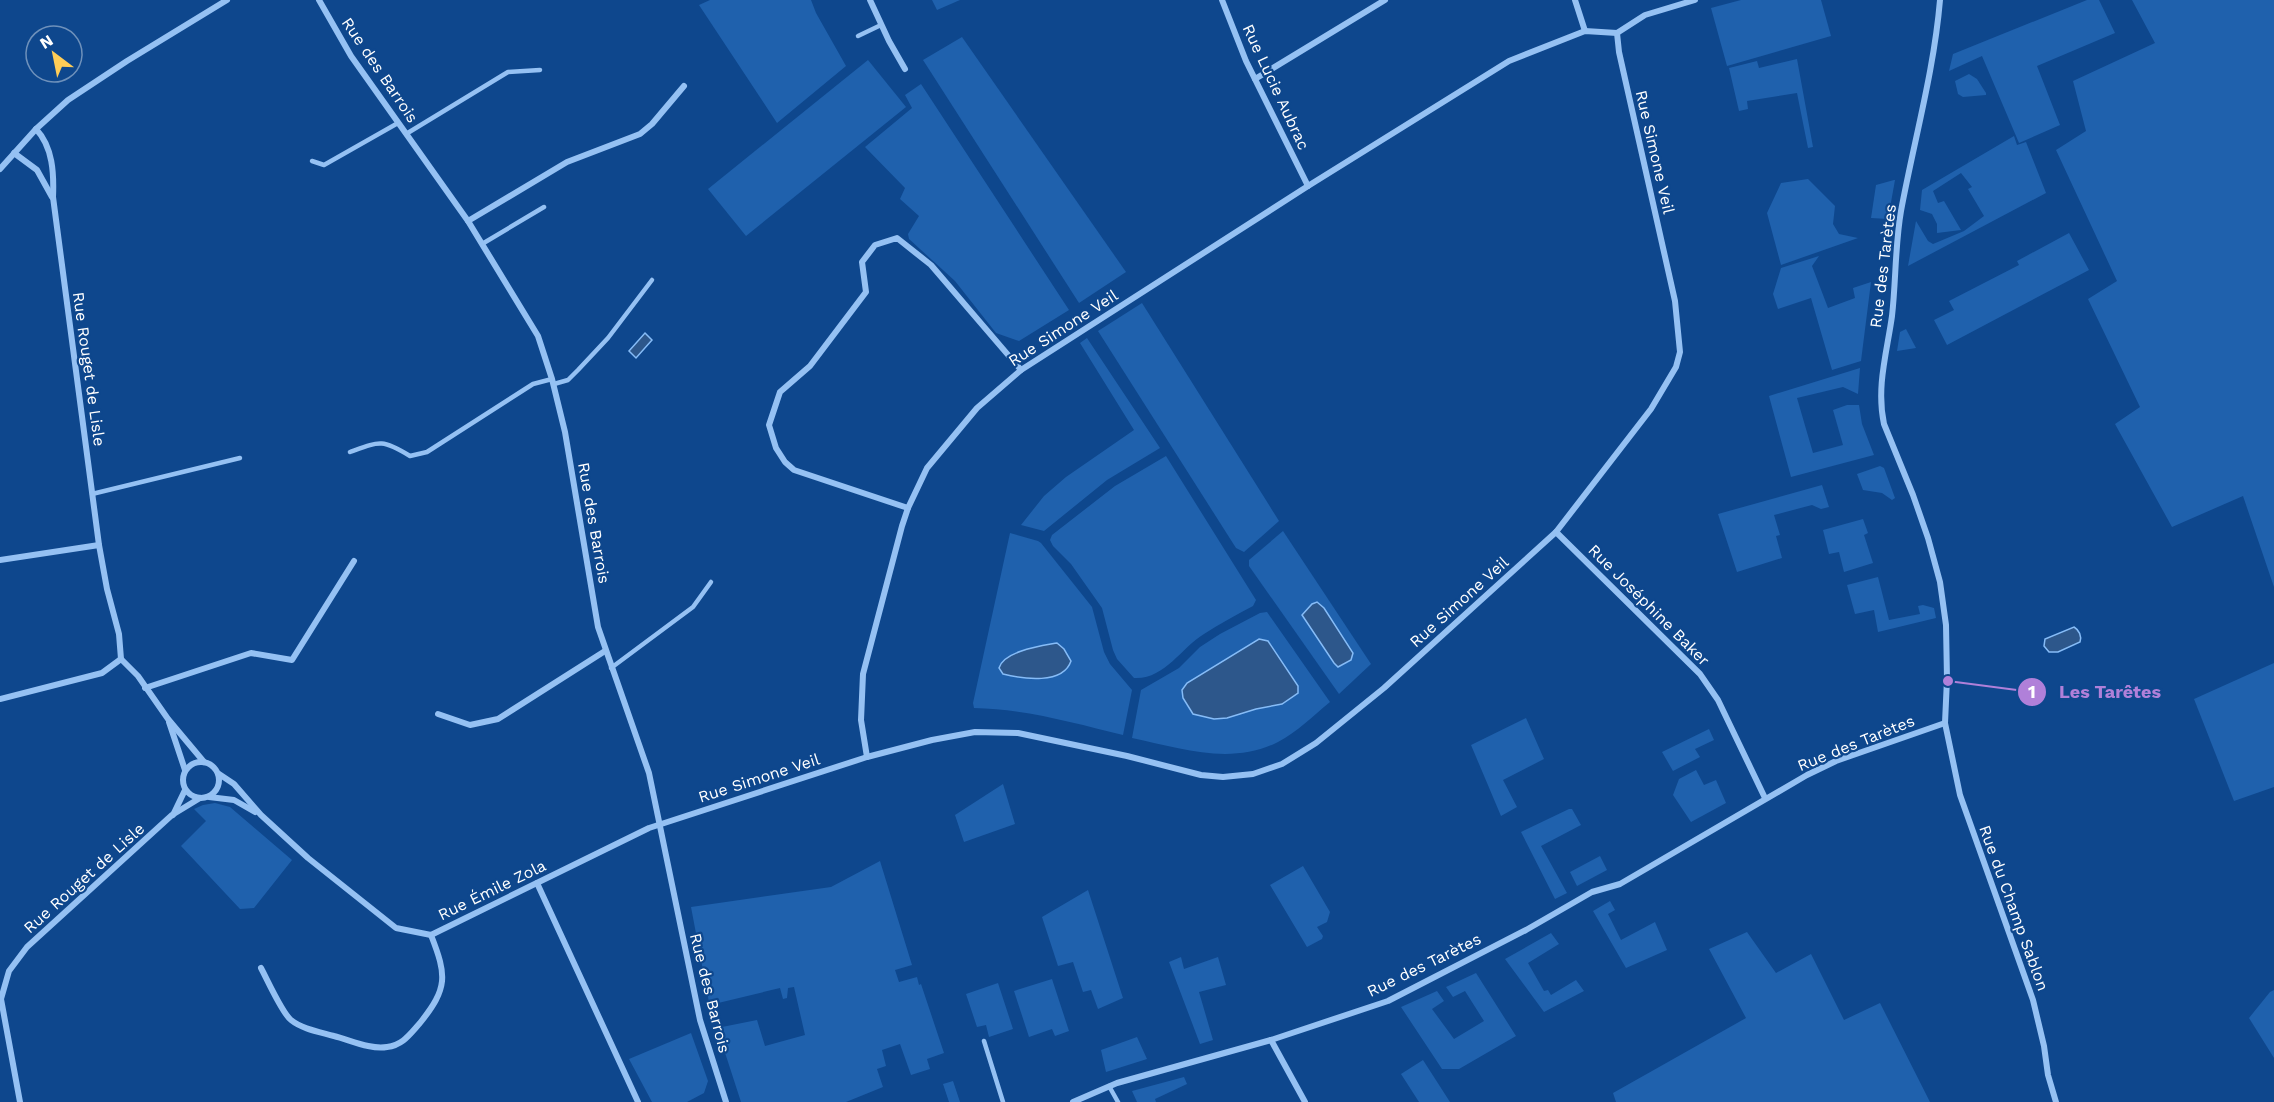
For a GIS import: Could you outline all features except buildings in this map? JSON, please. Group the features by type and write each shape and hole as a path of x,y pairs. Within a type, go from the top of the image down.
{"street":[{"path":"0,169 56,110 86,88 227,0"},
{"name":"Rue des Barrois","path":"319,0 351,56 468,221 538,336 553,382 565,432 598,627 649,773 697,1010 726,1100"},
{"path":"870,0 905,69"},
{"name":"Rue Lucie Aubrac","path":"1222,0 1255,79 1308,186"},
{"path":"1255,79 1385,0"},
{"path":"1575,0 1585,32 1617,33 1645,15 1695,0"},
{"name":"Rue des Tarètes","path":"1073,1102 1109,1086 1271,1040 1388,1001 1526,930 1592,892 1620,884 1765,798 1836,761 1945,723 1946,625 1940,582 1928,538 1884,424 1880,407 1883,362 1892,316 1901,214 1937,40 1940,0"},
{"name":"Rue Simone Veil","path":"867,757 861,720 863,674 908,508 927,468 977,408 1021,370 1308,186 1509,61 1585,32"},
{"name":"Rue Simone Veil","path":"659,824 867,757 932,740 975,732 1018,733 1127,756 1201,775 1222,777 1254,774 1282,764 1316,743 1384,688 1557,532 1651,409 1676,368 1680,352 1675,301 1618,52 1617,33"},
{"path":"468,221 567,162 640,134 652,124 684,86"},
{"name":"Rue Rouget de Lisle","path":"36,129 48,146 54,179 52,197 92,495 107,589 119,634 121,659"},
{"name":"Rue Rouget de Lisle","path":"14,153 37,171 52,197"},
{"path":"908,508 794,470 785,462 776,448 770,425 780,392 810,366 866,292 862,262 875,245 897,238 931,265 1021,370"},
{"name":"Rue Joséphine Baker","path":"1557,532 1700,674 1718,700 1765,798"},
{"path":"0,560 99,545"},
{"path":"145,688 251,653 292,660 354,561"},
{"path":"438,714 470,725 498,718 605,651"},
{"path":"0,699 102,673 121,659 138,676 168,719 204,762 213,766 219,774 217,790 209,797 194,797 185,790 183,780 185,770 168,719"},
{"name":"Rue du Champ Sablon","path":"1945,723 1960,795 2033,1000 2048,1075 2056,1102"},
{"path":"185,770 193,763 204,762"},
{"name":"Rue Émile Zola","path":"219,774 234,784 261,815 308,858 396,928 431,935 659,824"},
{"name":"Rue Rouget de Lisle","path":"172,815 185,790"},
{"name":"Rue Émile Zola","path":"209,797 234,800 261,815"},
{"name":"Rue Rouget de Lisle","path":"20,1102 1,999 9,971 27,947 172,815 200,798"},
{"path":"537,883 638,1102"},
{"path":"261,968 289,1019 322,1032 386,1048 408,1038 436,1002 441,991 442,970 431,935"},
{"path":"1271,1040 1305,1102"},
{"path":"716,1102 726,1100"}],"lane":[{"path":"858,36 881,25"},
{"path":"406,134 508,72 540,70"},
{"path":"312,161 324,165 398,123"},
{"path":"482,244 544,207"},
{"path":"350,452 377,442 392,445 410,456 427,452 533,384 568,380 608,338 652,280"},
{"path":"92,495 240,458"},
{"path":"611,668 693,607 711,582"},
{"path":"984,1041 1003,1102"},
{"path":"1109,1086 1118,1102"}],"shaded area":[{"path":"710,0 811,0 846,66 777,123 699,5"},
{"path":"932,0 960,0 937,10"},
{"path":"1741,0 1821,0 1831,36 1727,66 1711,8"},
{"path":"2087,0 2099,0 2115,33 2037,66 2060,125 2019,143 1982,56 1949,71 1953,54"},
{"path":"2132,0 2274,0 2274,587 2243,496 2172,527 2115,424 2140,407 2088,299 2117,281 2056,150 2086,131 2073,81 2155,43"},
{"path":"962,37 1126,272 1079,303 923,60"},
{"path":"1797,59 1813,147 1808,148 1797,93 1747,101 1748,109 1739,111 1729,68 1757,61 1759,68"},
{"path":"868,60 906,107 746,236 708,189"},
{"path":"1969,74 1977,79 1986,95 1963,97 1958,94 1955,81"},
{"path":"921,84 1069,310 1019,341 996,333 955,281 909,239 908,234 919,216 900,199 905,188 865,147 912,108 905,95"},
{"path":"2014,136 2017,145 2026,142 2046,193 1908,266 1916,221 1928,241 1933,244 1964,231 1984,216 1968,189 1972,187 1961,173 1933,191 1938,203 1944,201 1961,230 1937,233 1937,224 1932,214 1920,210 1922,190"},
{"path":"1808,179 1835,206 1833,224 1839,234 1858,238 1781,265 1767,213 1781,183"},
{"path":"1895,180 1888,219 1871,218 1876,185"},
{"path":"2069,233 2089,270 1947,345 1934,320 1954,310 1949,301 2019,265 2017,261"},
{"path":"1819,256 1812,266 1828,308 1855,298 1853,288 1871,282 1861,361 1832,370 1811,298 1778,309 1773,294 1781,268"},
{"path":"1142,303 1279,521 1244,552 1236,548 1098,331"},
{"path":"1906,329 1916,348 1897,351 1900,332"},
{"path":"645,333 652,340 636,358 629,351"},
{"path":"1087,338 1160,448 1107,480 1044,531 1021,525 1044,496 1066,477 1134,430 1080,343"},
{"path":"1860,368 1858,394 1843,387 1797,398 1813,453 1843,445 1833,410 1847,405 1859,405 1862,424 1874,455 1791,477 1769,396"},
{"path":"1166,456 1256,600 1253,606 1196,640 1163,669 1145,677 1134,678 1117,659 1102,608 1071,564 1050,540 1052,535 1115,486"},
{"path":"1880,466 1884,468 1895,498 1892,500 1882,493 1863,490 1857,474"},
{"path":"1822,485 1829,507 1821,509 1812,505 1774,515 1780,535 1776,536 1782,558 1737,572 1718,514"},
{"path":"1863,519 1868,533 1864,535 1873,563 1844,572 1839,552 1829,554 1823,530"},
{"path":"1283,531 1371,664 1339,694 1249,566 1249,560"},
{"path":"1010,533 1041,543 1092,607 1104,652 1110,664 1132,690 1123,735 1031,714 974,708 973,703"},
{"path":"1878,577 1889,620 1920,614 1918,606 1923,605 1934,608 1936,618 1878,632 1874,610 1855,614 1847,585"},
{"path":"1317,602 1324,608 1353,653 1351,660 1338,667 1302,615"},
{"path":"1267,612 1330,702 1285,738 1260,749 1242,753 1205,753 1132,738 1141,690 1179,668 1200,647 1220,634 1260,613"},
{"path":"2074,627 2080,633 2080,642 2058,652 2049,652 2044,646 2045,639"},
{"path":"1259,639 1268,641 1298,686 1298,693 1282,704 1227,718 1214,719 1193,714 1183,698 1182,690 1187,683"},
{"path":"1057,643 1064,649 1071,661 1067,669 1060,674 1031,678 1003,674 999,668 1002,662 1015,653"},
{"path":"2274,663 2274,787 2234,801 2194,699"},
{"path":"1526,718 1544,759 1503,780 1517,807 1501,816 1471,745"},
{"path":"1709,729 1714,740 1695,749 1700,757 1673,771 1662,752"},
{"path":"1696,770 1704,785 1716,780 1726,803 1691,822 1673,795 1679,779"},
{"path":"1003,784 1015,824 964,842 955,815"},
{"path":"215,803 230,807 292,860 254,908 240,909 181,846 206,821 194,809"},
{"path":"1572,809 1581,825 1541,846 1567,893 1555,899 1521,832"},
{"path":"1600,856 1607,870 1577,886 1570,872"},
{"path":"880,861 912,965 895,970 899,982 917,977 944,1053 927,1059 930,1069 911,1075 900,1044 882,1050 886,1066 877,1069 883,1087 846,1102 741,1102 717,1028 757,1020 765,1046 805,1035 794,987 788,988 787,998 783,999 780,988 714,1004 717,1017 712,1018 691,907 831,887"},
{"path":"1303,866 1330,912 1327,922 1317,927 1323,936 1322,939 1307,947 1270,885"},
{"path":"1088,890 1123,998 1098,1009 1091,990 1083,992 1073,962 1058,966 1042,917"},
{"path":"1610,901 1615,910 1608,914 1621,940 1655,922 1667,950 1626,968 1593,911"},
{"path":"1747,932 1776,973 1811,954 1844,1020 1880,1003 1930,1102 1616,1102 1613,1093 1746,1018 1709,949"},
{"path":"1551,933 1559,944 1528,963 1544,991 1548,990 1551,995 1576,980 1584,991 1544,1012 1505,959"},
{"path":"1181,957 1184,969 1218,957 1226,985 1199,992 1213,1040 1200,1044 1169,962"},
{"path":"1476,973 1516,1036 1459,1069 1442,1069 1401,1007 1437,991 1444,1001 1432,1009 1454,1039 1484,1021 1465,991 1453,997 1446,987"},
{"path":"1052,979 1069,1031 1055,1036 1052,1029 1029,1037 1014,991"},
{"path":"998,983 1013,1029 989,1037 986,1025 977,1027 966,994"},
{"path":"2274,990 2274,1058 2249,1018"},
{"path":"691,1033 708,1081 704,1093 687,1102 652,1102 629,1059"},
{"path":"1137,1037 1147,1059 1106,1072 1101,1050"},
{"path":"1423,1060 1450,1102 1419,1102 1401,1074"},
{"path":"1184,1077 1187,1084 1155,1099 1156,1102 1137,1102 1132,1091"},
{"path":"953,1081 960,1102 949,1102 943,1084"}],"place":[{"name":"Les Tarêtes","path":"1948,681"}]}
